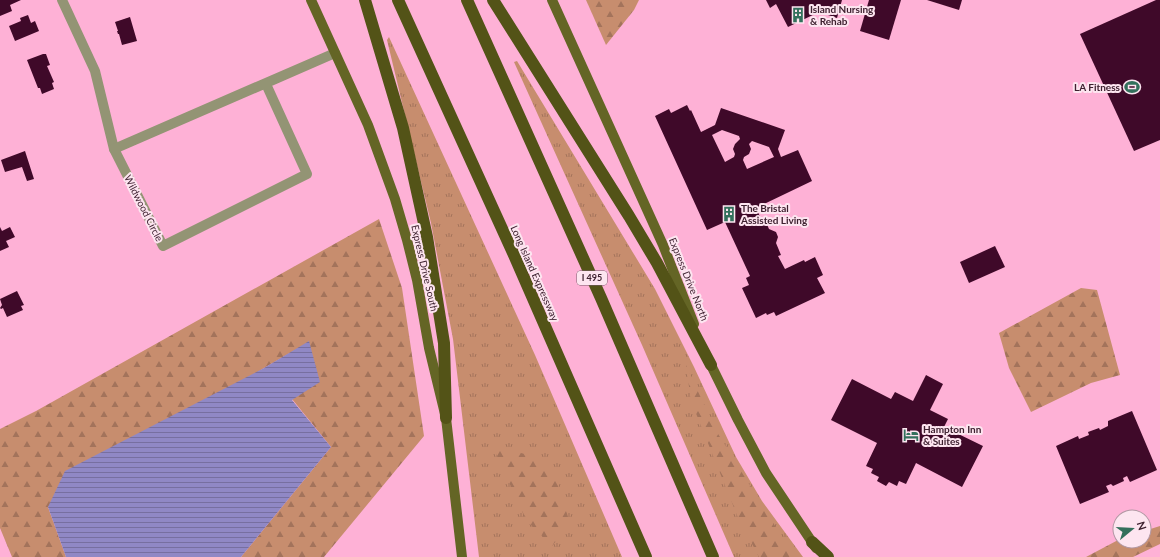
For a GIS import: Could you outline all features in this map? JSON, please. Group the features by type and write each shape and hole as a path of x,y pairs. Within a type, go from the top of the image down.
{"highway":[{"path":"365,0 402,128 427,237 444,343 446,418"},
{"name":"Long Island Expressway","path":"398,0 514,255 646,557"},
{"name":"I 495","path":"467,0 598,291 713,557"},
{"path":"493,0 641,236 711,365"},
{"path":"812,542 828,557"}],"main road":[{"name":"Express Drive South","path":"311,0 368,126 395,199 413,267 429,348 446,418 462,557"},
{"name":"Express Drive North","path":"552,0 663,246 711,365 766,473 823,557"}],"street":[{"path":"62,0 95,71 114,149 335,53"},
{"name":"Wildwood Circle","path":"114,149 163,246 307,174 266,84"}],"green space":[{"path":"586,0 639,0 634,10 606,45"},
{"path":"389,37 535,355 622,557 479,557 453,339 431,223 387,40"},
{"path":"517,61 655,289 694,367 736,457 762,501 803,557 734,557 642,345 514,62"},
{"path":"379,219 402,288 424,436 324,557 241,557 331,447 292,399 309,342 264,368 48,507 66,557 12,557 0,528 0,429 36,411"},
{"path":"1081,288 1097,290 1120,375 1091,383 1031,412 1009,368 999,333"},
{"path":"686,365 715,429 780,534 796,557 759,557 737,515 691,401"},
{"path":"494,449 533,455 555,473 570,524 552,546 526,520"},
{"path":"1160,526 1160,544 1152,548 1152,528"},
{"path":"1112,543 1112,549 1150,549 1133,557 1086,557"}],"shaded area":[{"path":"309,341 320,382 292,400 331,447 241,557 66,557 48,507 65,471 264,368"}],"building":[{"path":"0,0 21,0 10,5 12,11 0,16"},
{"name":"Island Nursing & Rehab","path":"766,0 842,0 837,18 819,12 788,27 776,4 770,8"},
{"name":"Island Nursing & Rehab","path":"869,0 901,0 889,40 860,31"},
{"path":"927,0 962,0 959,10"},
{"name":"LA Fitness","path":"1156,0 1160,0 1160,140 1134,151 1080,34"},
{"path":"28,15 31,23 35,21 39,31 15,41 9,26 21,21 20,18"},
{"path":"130,17 137,41 122,45 115,22"},
{"path":"46,54 50,65 47,66 54,82 52,83 54,89 42,94 40,88 38,88 27,60"},
{"name":"The Bristal Assisted Living","path":"687,105 690,111 691,110 701,132 715,125 721,108 785,130 778,149 781,157 798,150 812,181 756,208 762,221 765,220 769,229 776,232 778,237 776,243 781,255 778,256 785,269 804,260 805,262 815,257 823,275 817,278 825,293 776,316 774,312 767,315 766,313 756,318 742,288 749,285 746,278 750,276 725,222 707,230 655,116 669,109 671,113","holes":["722,130 739,136 740,139 735,144 733,149 735,154 734,157 725,162 712,135","752,141 769,147 774,157 747,169 743,160 744,157 749,154 751,149 749,144"]},
{"path":"25,151 34,179 27,181 22,167 5,172 1,160"},
{"path":"0,227 2,231 10,227 15,237 6,241 9,247 0,251"},
{"path":"995,246 1005,267 969,283 960,262"},
{"path":"17,291 24,305 21,306 23,310 7,317 3,308 0,308 2,305 0,299"},
{"name":"Hampton Inn & Suites","path":"926,375 943,384 930,410 948,419 944,427 983,446 962,487 916,463 906,484 899,481 897,486 889,482 886,486 877,481 879,477 871,473 873,469 866,466 877,443 831,420 852,379 891,399 895,392 913,401"},
{"path":"1132,411 1157,470 1130,482 1127,476 1123,478 1124,481 1113,486 1111,484 1106,486 1109,492 1080,504 1056,446 1078,436 1079,439 1089,435 1088,432 1099,428 1100,430 1108,426 1108,421"}],"place":[{"name":"Island Nursing & Rehab","path":"798,15"},
{"name":"LA Fitness","path":"1132,87"},
{"name":"The Bristal Assisted Living","path":"729,214"},
{"name":"Hampton Inn & Suites","path":"911,435"}]}
